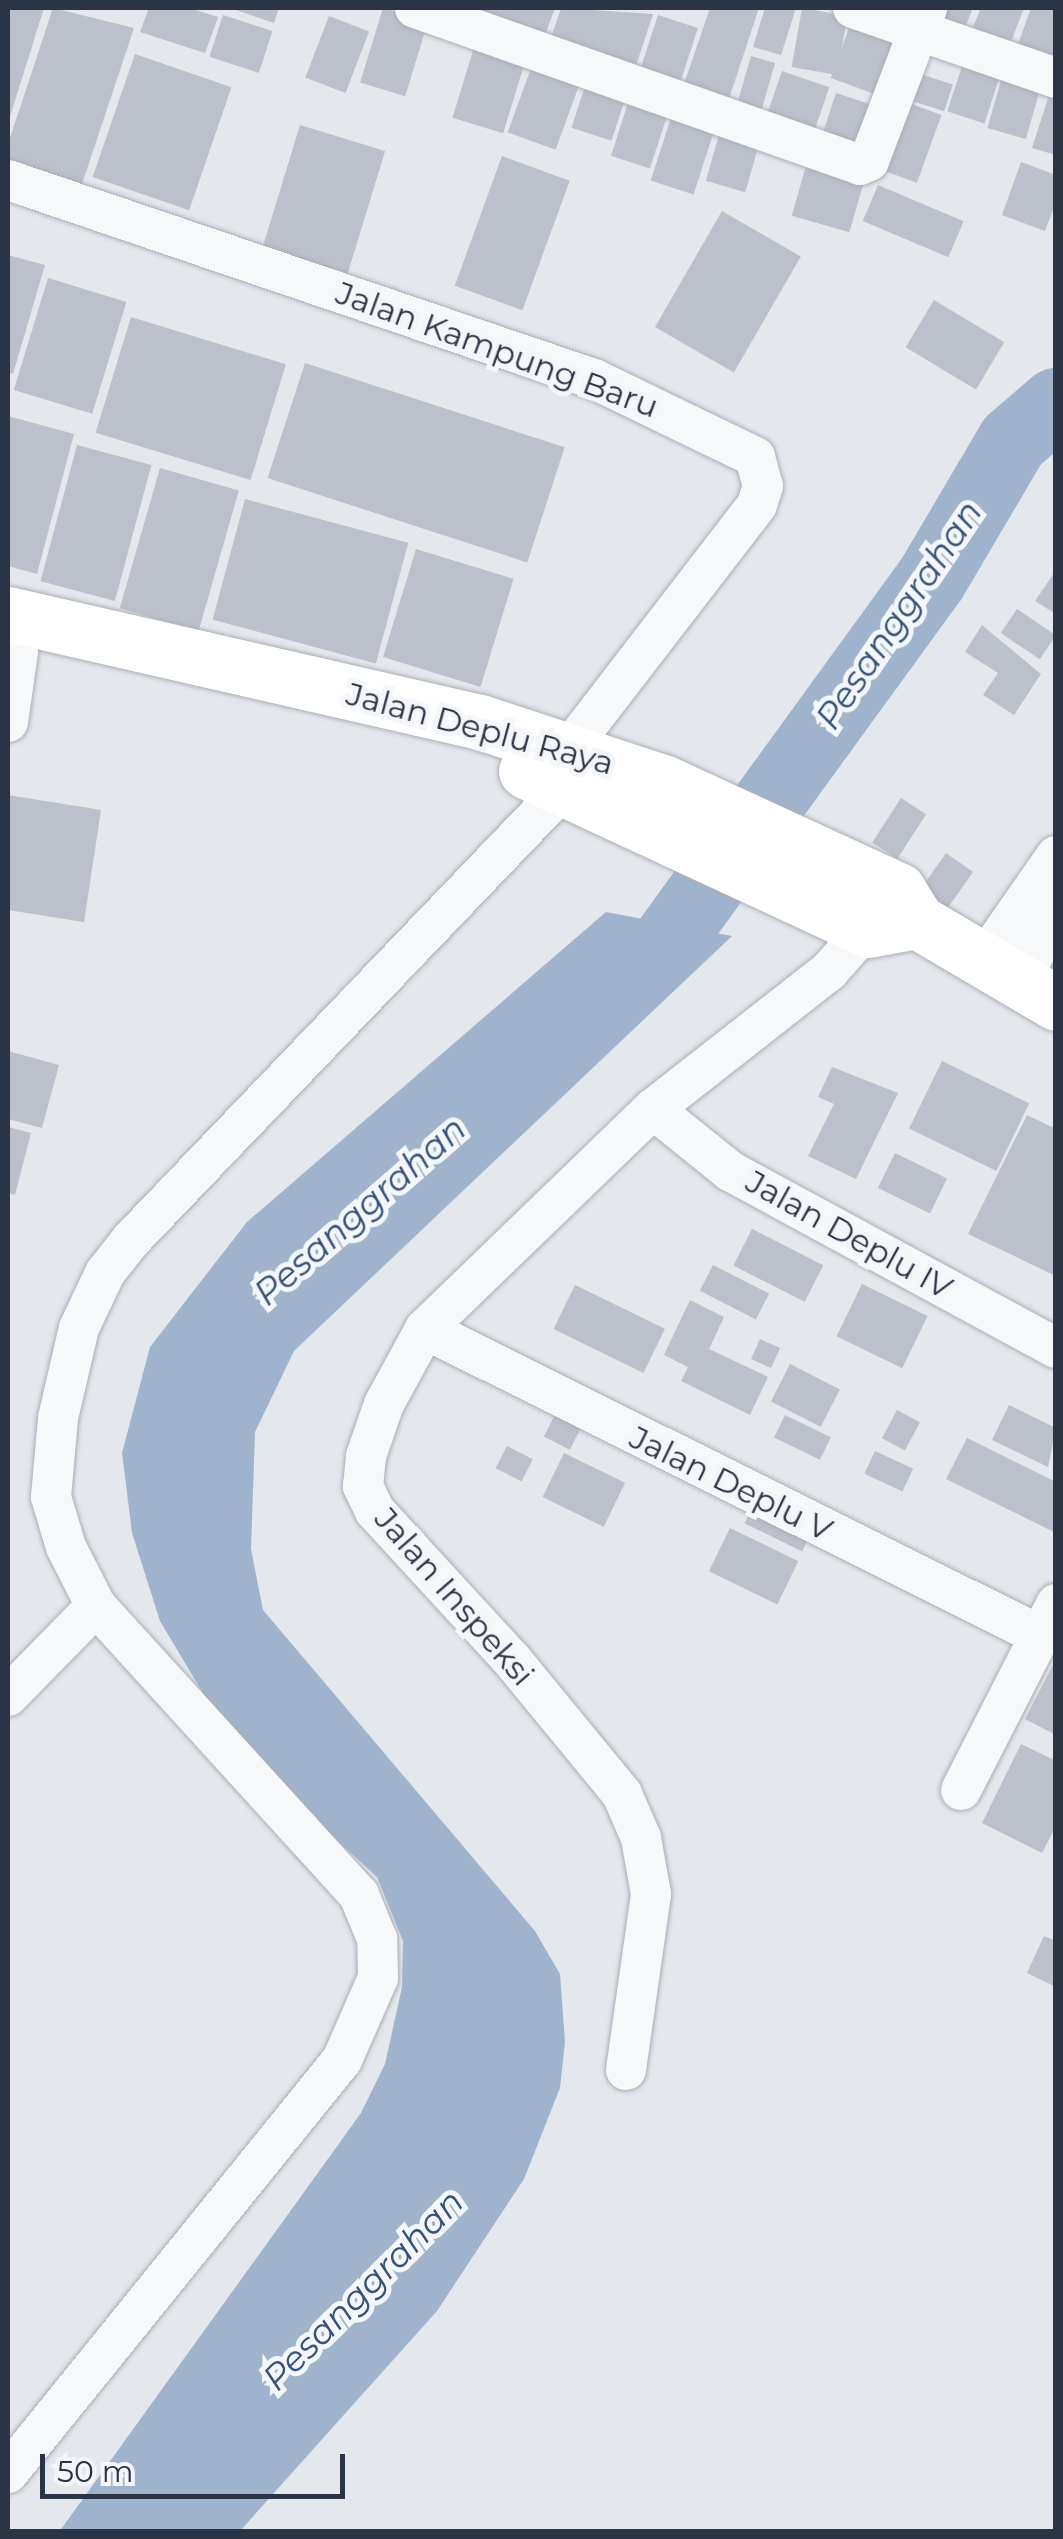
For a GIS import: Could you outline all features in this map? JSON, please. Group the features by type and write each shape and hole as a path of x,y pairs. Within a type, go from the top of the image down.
{"main road":[{"name":"Jalan Deplu Raya","path":"11,638 468,752 568,767 895,914 1019,982"}],"street":[{"path":"415,8 860,165 869,160 922,19"},
{"path":"854,8 922,19 1056,78"},
{"name":"Jalan Kampung Baru","path":"8,180 594,379 755,457 763,486 757,505 568,767"},
{"path":"8,722 11,638"},
{"path":"8,2473 342,2060 378,1978 377,1939 359,1895 96,1606 66,1548 51,1496 58,1418 78,1328 105,1273 568,767"},
{"path":"1019,982 1056,856"},
{"path":"1019,982 1056,912"},
{"name":"Jalan Inspeksi","path":"626,2070 651,1894 642,1838 622,1794 511,1659 375,1511 362,1486 384,1404 426,1330 653,1109 895,914"},
{"name":"Jalan Deplu IV","path":"653,1109 730,1171 1056,1348"},
{"name":"Jalan Deplu V","path":"426,1330 1047,1619"},
{"path":"8,1696 96,1606"},
{"path":"961,1790 1047,1619"}],"water":[{"path":"606,912 732,936 294,1351 255,1432 251,1549 263,1610 535,1931 560,1974 565,2042 560,2088 524,2179 437,2311 240,2531 59,2532 361,2113 385,2064 402,1987 403,1941 377,1877 235,1747 160,1621 132,1533 122,1453 150,1347 247,1222"}],"building":[{"path":"8,8 44,8 8,123"},
{"path":"53,8 134,28 78,196 8,172 8,144"},
{"path":"149,8 189,8 218,17 205,53 140,32"},
{"path":"230,8 279,8 274,23"},
{"path":"383,8 428,22 405,96 360,83"},
{"path":"442,8 555,8 542,43"},
{"path":"561,8 653,14 633,75 548,47"},
{"path":"710,8 759,8 726,108 681,93"},
{"path":"765,8 796,8 781,55 753,47"},
{"path":"802,8 847,16 837,75 792,67"},
{"path":"932,8 973,8 962,35"},
{"path":"981,8 1024,8 1007,52 969,37"},
{"path":"1031,8 1056,8 1056,61 1017,47"},
{"path":"223,15 272,31 259,73 209,57"},
{"path":"658,15 698,28 678,90 638,77"},
{"path":"329,16 369,31 345,93 305,78"},
{"path":"853,17 908,37 886,98 831,78"},
{"path":"475,44 526,59 503,133 452,118"},
{"path":"135,54 231,87 189,210 93,177"},
{"path":"751,56 775,63 759,119 735,112"},
{"path":"534,60 582,77 556,150 508,132"},
{"path":"964,60 1001,72 984,123 947,111"},
{"path":"782,71 829,87 811,140 764,124"},
{"path":"911,71 953,85 944,111 902,98"},
{"path":"1002,77 1040,88 1026,139 987,128"},
{"path":"586,83 626,96 611,141 571,128"},
{"path":"1050,92 1056,94 1056,155 1032,148"},
{"path":"836,93 883,108 867,156 821,141"},
{"path":"631,94 670,107 650,168 611,156"},
{"path":"903,101 942,115 917,183 878,169"},
{"path":"672,115 715,129 693,195 651,181"},
{"path":"300,125 385,151 348,273 263,247"},
{"path":"721,128 760,139 745,192 706,181"},
{"path":"502,156 570,181 522,310 455,286"},
{"path":"808,159 866,176 849,232 792,216"},
{"path":"1021,162 1056,175 1056,202 1045,231 1002,215"},
{"path":"878,185 964,221 948,257 863,221"},
{"path":"722,211 801,256 734,373 655,327"},
{"path":"8,255 45,265 13,374 8,372"},
{"path":"48,278 126,302 92,414 14,390"},
{"path":"934,300 1004,342 976,389 906,347"},
{"path":"131,317 286,364 251,480 96,433"},
{"path":"305,363 565,447 527,562 268,478"},
{"path":"8,416 74,434 37,574 8,566"},
{"path":"77,445 151,465 115,601 41,581"},
{"path":"160,468 239,491 199,631 120,608"},
{"path":"245,499 408,543 376,663 213,620"},
{"path":"416,549 514,579 481,687 383,657"},
{"path":"1056,570 1056,614 1035,601"},
{"path":"1017,609 1056,635 1040,659 1001,633"},
{"path":"982,625 1041,674 1014,715 983,695 998,673 965,652"},
{"path":"8,795 101,810 84,922 8,910"},
{"path":"901,798 926,814 897,859 872,842"},
{"path":"946,853 973,872 943,915 916,896"},
{"path":"8,1051 59,1065 42,1128 8,1119"},
{"path":"942,1061 1029,1104 996,1171 909,1128"},
{"path":"832,1067 898,1093 856,1179 808,1156 834,1104 818,1097"},
{"path":"1027,1115 1056,1129 1056,1276 968,1234"},
{"path":"8,1127 31,1133 15,1195 8,1193"},
{"path":"895,1153 947,1178 930,1213 878,1188"},
{"path":"752,1229 823,1265 805,1302 733,1266"},
{"path":"713,1265 769,1294 756,1319 700,1291"},
{"path":"862,1284 928,1316 902,1368 837,1336"},
{"path":"575,1285 665,1329 643,1373 554,1329"},
{"path":"690,1300 724,1317 709,1349 768,1377 750,1415 681,1381 688,1367 664,1355"},
{"path":"760,1339 780,1348 771,1368 751,1359"},
{"path":"790,1364 840,1389 821,1427 771,1401"},
{"path":"1009,1405 1056,1428 1048,1467 992,1440"},
{"path":"558,1409 584,1422 570,1450 544,1437"},
{"path":"897,1410 920,1422 905,1450 882,1438"},
{"path":"785,1415 831,1437 820,1460 774,1437"},
{"path":"967,1438 1056,1482 1056,1533 946,1479"},
{"path":"507,1446 533,1459 521,1481 496,1468"},
{"path":"875,1451 913,1469 902,1491 864,1474"},
{"path":"564,1453 625,1483 604,1527 543,1497"},
{"path":"756,1500 814,1528 802,1551 745,1523"},
{"path":"730,1528 798,1561 777,1604 709,1571"},
{"path":"1056,1659 1056,1735 1025,1719"},
{"path":"1021,1744 1056,1761 1056,1826 1042,1853 982,1823"},
{"path":"1044,1936 1056,1941 1056,1987 1027,1973"}],"waterway":[{"name":"Pesanggrahan","path":"607,996 667,943 931,580 1013,441 1056,404"}]}
